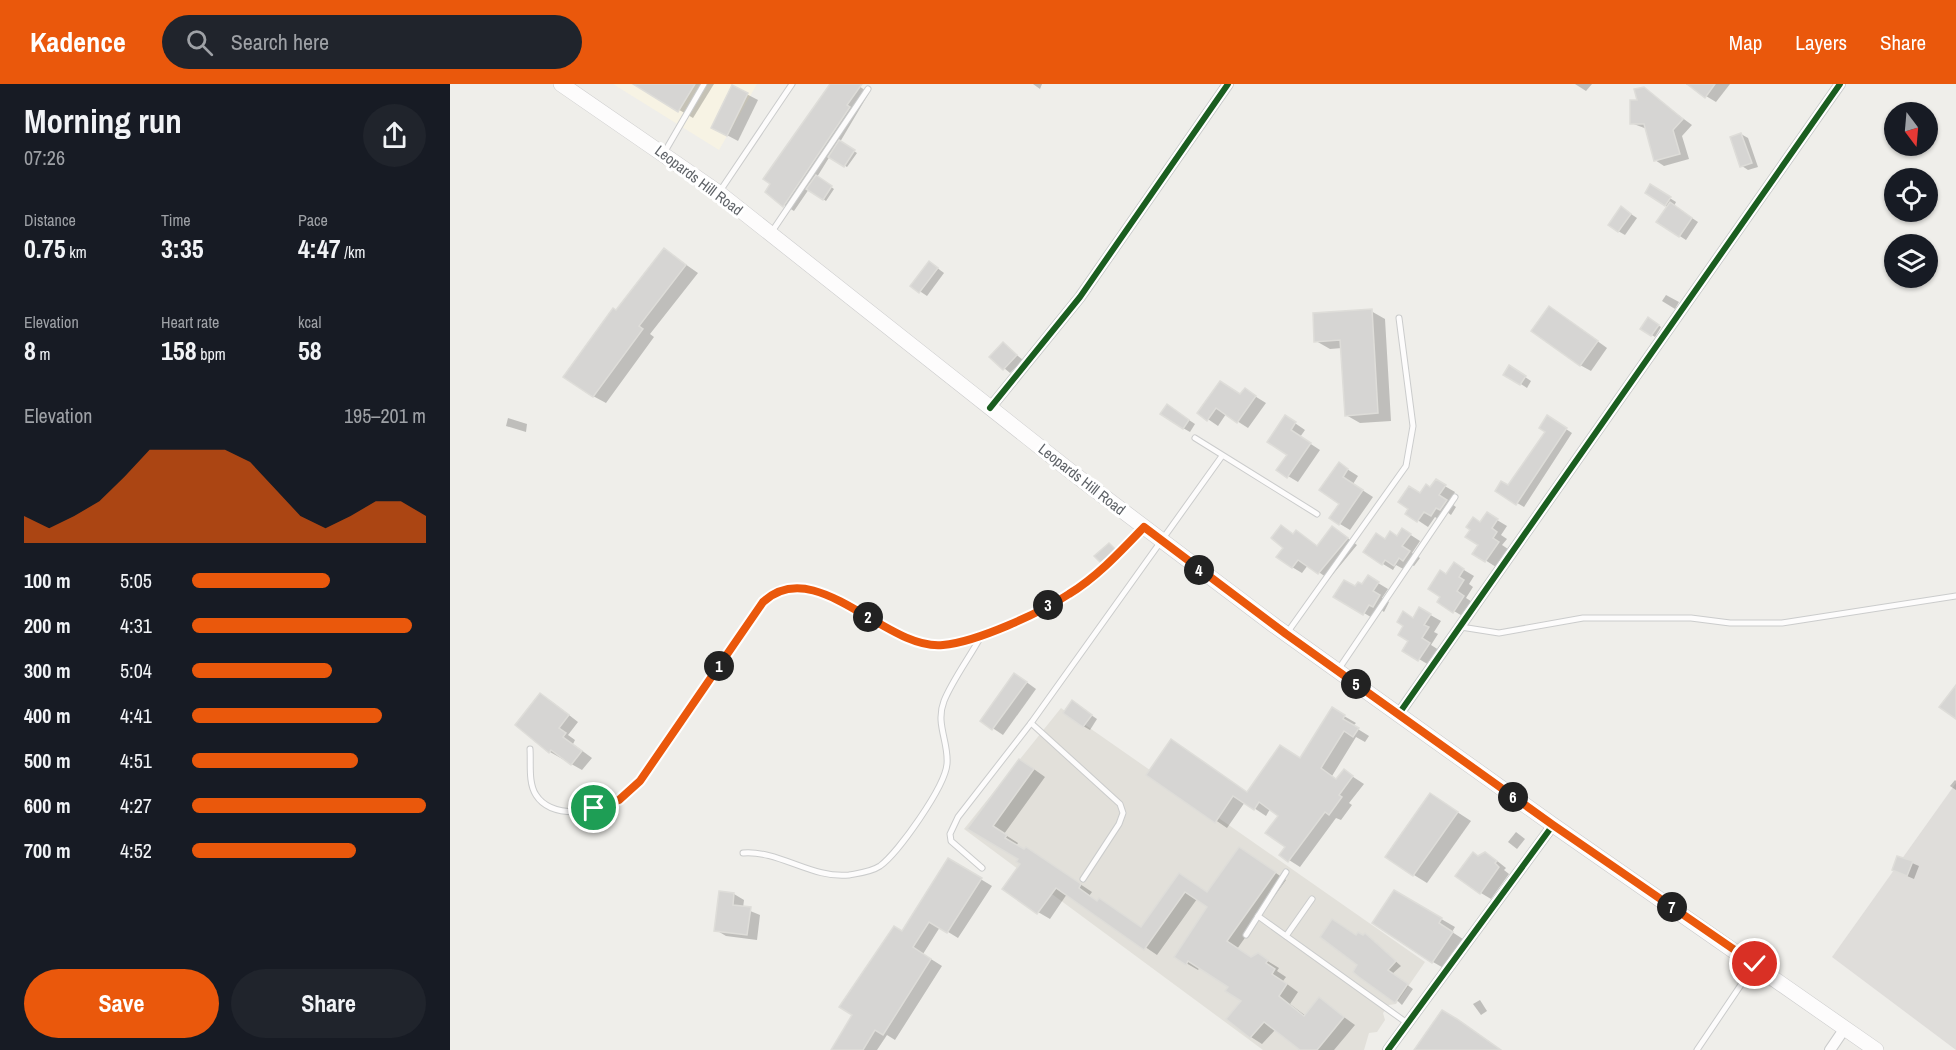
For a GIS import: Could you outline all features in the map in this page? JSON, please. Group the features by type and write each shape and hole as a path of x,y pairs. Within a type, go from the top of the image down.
{"main road":[{"name":"Leopards Hill Road","path":"561,84 719,193 1162,542 1286,634 1553,825 1876,1050"}],"street":[{"path":"990,408 1080,297 1228,84"},
{"path":"1398,715 1840,84"},
{"path":"1388,1050 1553,825"},
{"path":"1830,1050 1845,1028"}],"lane":[{"path":"664,153 704,84"},
{"path":"719,193 792,84"},
{"path":"770,234 868,89"},
{"path":"1286,634 1406,466 1413,426 1400,318"},
{"path":"1195,438 1317,514"},
{"path":"982,868 951,841 950,834 958,817 1030,723 1222,456"},
{"path":"1337,671 1455,497"},
{"path":"530,749 534,790 538,798 554,809 576,812 619,800 640,781 763,602 774,592 790,588 815,590 909,638 941,646 980,638 1069,594 1114,558 1144,527"},
{"path":"1459,627 1499,633 1595,618 1691,618 1730,623 1782,623 1956,596"},
{"path":"743,853 755,852 824,873 848,875 872,870 888,859 930,803 943,778 947,764 940,729 944,701 980,638"},
{"path":"1030,723 1120,804 1123,813 1119,824 1083,879"},
{"path":"1246,935 1286,872"},
{"path":"1286,936 1312,899"},
{"path":"1258,916 1407,1023"},
{"path":"1697,1050 1755,964"}],"shaded area":[{"path":"613,84 757,84 719,150"},
{"path":"1061,708 1425,962 1396,1004 1389,1005 1383,1013 1385,1020 1377,1032 1369,1033 1364,1050 1263,1050 964,829"},
{"path":"1956,783 1956,1050 1832,957"}],"building":[{"path":"633,84 695,84 678,112"},
{"path":"830,84 862,84 847,105 850,107 783,207 765,192 770,184 763,179"},
{"path":"1687,84 1715,84 1705,98"},
{"path":"732,85 748,93 727,136 711,128"},
{"path":"1644,87 1683,119 1673,130 1680,154 1654,161 1644,124 1630,124 1630,100 1637,100 1634,89"},
{"path":"1741,133 1752,163 1740,167 1730,137"},
{"path":"839,140 855,150 844,167 828,157"},
{"path":"816,175 832,186 823,200 806,189"},
{"path":"1650,184 1671,197 1665,206 1645,193"},
{"path":"1670,202 1692,218 1679,237 1656,222"},
{"path":"1621,206 1631,214 1618,232 1608,225"},
{"path":"664,248 686,265 639,326 643,329 593,397 563,377 613,308 616,310"},
{"path":"929,261 938,268 919,293 910,286"},
{"path":"1549,306 1598,341 1580,366 1531,331"},
{"path":"1372,309 1378,413 1345,416 1340,340 1314,342 1313,313"},
{"path":"1648,317 1659,325 1651,336 1640,329"},
{"path":"1003,342 1017,355 1003,370 989,357"},
{"path":"1509,365 1526,376 1520,385 1503,375"},
{"path":"1220,381 1240,394 1245,388 1256,396 1237,423 1216,408 1207,421 1197,413"},
{"path":"1167,404 1189,420 1183,429 1160,414"},
{"path":"1285,415 1296,422 1291,430 1311,443 1287,478 1276,470 1287,455 1267,442"},
{"path":"1547,415 1567,428 1516,505 1495,491 1501,481 1508,485 1545,432 1539,428"},
{"path":"1339,462 1348,469 1343,477 1363,490 1339,525 1329,518 1339,504 1319,490"},
{"path":"1436,479 1446,485 1439,495 1447,500 1440,510 1436,508 1431,516 1424,512 1417,522 1405,514 1408,509 1398,502 1409,486 1420,493 1426,484 1430,487"},
{"path":"1487,512 1498,519 1492,528 1497,532 1493,538 1499,542 1485,562 1472,554 1478,545 1465,537 1470,530 1466,527 1473,517 1480,522"},
{"path":"1281,525 1293,534 1296,530 1317,546 1332,526 1348,538 1318,574 1298,560 1292,568 1276,557 1283,548 1271,538"},
{"path":"1402,528 1411,534 1402,546 1410,551 1403,561 1399,558 1394,566 1385,560 1382,565 1363,552 1376,533 1385,539 1390,531 1397,536"},
{"path":"1109,543 1115,549 1101,563 1094,556"},
{"path":"1454,562 1464,569 1459,577 1464,580 1457,591 1464,596 1453,613 1437,602 1440,597 1428,589 1440,570 1446,574"},
{"path":"1368,575 1379,582 1373,591 1380,595 1373,607 1369,605 1363,615 1333,597 1344,580 1355,586 1358,582 1362,584"},
{"path":"1419,607 1431,614 1424,625 1429,627 1422,638 1430,643 1418,661 1402,651 1408,641 1398,635 1403,626 1397,622 1403,611 1413,618"},
{"path":"1014,673 1027,682 992,730 980,721"},
{"path":"1956,685 1956,719 1939,707"},
{"path":"540,693 569,715 559,728 566,733 563,737 582,751 571,765 551,750 549,753 515,725"},
{"path":"1072,700 1092,715 1083,727 1063,713"},
{"path":"1332,707 1345,715 1343,719 1359,728 1353,737 1344,731 1321,768 1336,779 1344,769 1353,776 1339,795 1342,797 1329,815 1325,812 1288,862 1279,855 1285,847 1265,833 1278,816 1259,802 1254,810 1233,796 1215,823 1146,775 1171,739 1247,792 1280,745 1300,758"},
{"path":"1019,759 1034,769 993,826 1007,835 1005,838 1024,849 1026,847 1081,884 1079,888 1097,901 1099,898 1141,927 1179,873 1207,892 1239,847 1276,872 1227,941 1251,957 1258,953 1268,960 1266,963 1275,969 1272,974 1287,984 1279,996 1304,1016 1319,997 1344,1017 1317,1050 1300,1050 1264,1022 1250,1038 1226,1019 1241,1001 1225,991 1228,987 1188,961 1186,965 1174,957 1207,907 1185,892 1144,950 1056,888 1037,914 1002,889 1020,864 1016,862 1018,859 967,829"},
{"path":"1430,793 1458,812 1413,876 1385,857"},
{"path":"1473,852 1478,856 1485,852 1497,861 1495,863 1499,867 1480,894 1455,876"},
{"path":"1897,856 1913,861 1907,876 1892,870"},
{"path":"948,858 982,878 947,933 929,922 913,947 931,959 883,1035 875,1030 863,1050 831,1050 852,1015 839,1007 894,926 902,931"},
{"path":"1394,890 1442,918 1439,923 1453,932 1432,963 1372,923"},
{"path":"719,891 734,893 733,905 751,907 747,935 714,931"},
{"path":"1332,919 1356,935 1358,932 1363,935 1365,933 1396,961 1388,970 1408,984 1395,1003 1353,972 1357,965 1320,937"},
{"path":"1442,1010 1457,1019 1501,1050 1414,1050"}],"cycle path":[{"path":"990,408 1080,297 1228,84"},
{"path":"1398,715 1840,84"},
{"path":"1388,1050 1553,825"}],"route":[{"path":"594,808 619,800 640,781 763,602 774,592 790,588 815,590 909,638 941,646 980,638 1069,594 1114,558 1144,527 1286,634 1553,825 1755,964"}]}
